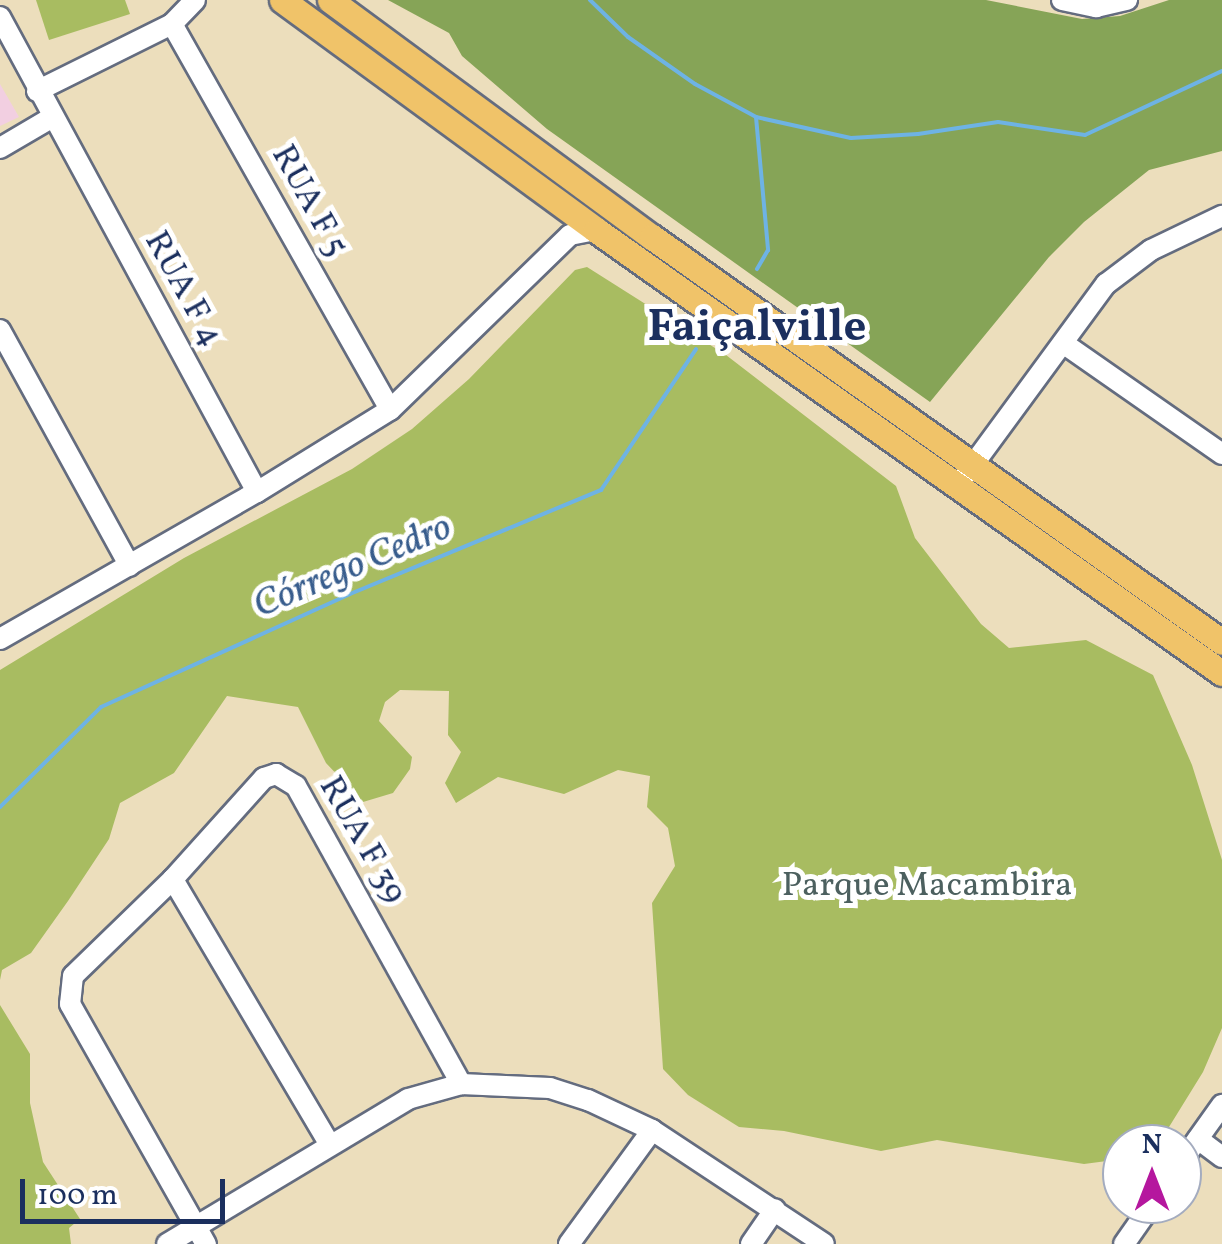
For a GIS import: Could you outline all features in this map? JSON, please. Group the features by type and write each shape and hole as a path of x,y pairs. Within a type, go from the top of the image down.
{"main road":[{"path":"282,0 596,230 1222,642"},
{"path":"330,0 965,476 1222,674"}],"street":[{"path":"37,91 172,24 194,0"},
{"path":"1062,0 1096,6 1127,0"},
{"name":"RUA F 4","path":"0,16 51,118 257,492"},
{"name":"RUA F 5","path":"172,24 390,410"},
{"path":"0,148 51,118"},
{"path":"965,476 1106,284 1151,250 1222,216"},
{"path":"0,639 257,492 390,410 570,235 596,230"},
{"path":"0,330 130,566"},
{"path":"1063,343 1222,454"},
{"name":"RUA F 39","path":"173,879 264,778 288,777 461,1084"},
{"path":"201,1236 70,1004 73,976 173,879 330,1145"},
{"path":"168,1244 201,1236 330,1145 408,1099 461,1084 550,1088 652,1130 824,1244"},
{"path":"1202,1133 1222,1105"},
{"path":"569,1244 652,1130"},
{"path":"750,1244 776,1209"}],"shaded area":[{"path":"0,84 19,117 0,126"}],"green space":[{"path":"36,0 125,0 130,14 49,40"},
{"path":"388,0 986,0 1082,19 1120,16 1169,0 1222,0 1222,151 1149,170 1084,222 1049,257 930,402 547,129 462,56 449,33"},
{"name":"Parque Macambira","path":"587,267 726,355 896,486 915,538 981,624 1009,648 1086,640 1153,675 1192,765 1222,860 1222,1028 1203,1072 1171,1124 1102,1124 1102,1162 1084,1164 937,1140 881,1151 784,1131 739,1127 688,1095 663,1069 652,903 675,866 668,828 647,807 650,776 618,770 564,794 498,777 456,803 445,783 461,752 448,735 449,691 400,690 385,702 379,721 412,757 410,769 393,793 363,802 326,763 298,707 227,696 174,773 120,803 109,839 68,901 31,953 2,970 0,980 0,670 184,558 352,469 412,429 469,379 575,270"},
{"path":"0,1005 30,1054 30,1103 43,1162 80,1219 69,1228 71,1244 0,1244"}],"waterway":[{"path":"590,0 628,37 695,84 756,117 851,138 918,134 998,122 1085,135 1222,71"},
{"name":"Córrego Cedro","path":"756,117 768,250 757,269"},
{"name":"Córrego Cedro","path":"0,807 101,707 350,594 601,490 696,349"}],"district":[{"name":"Faiçalville","path":"757,329"}]}
